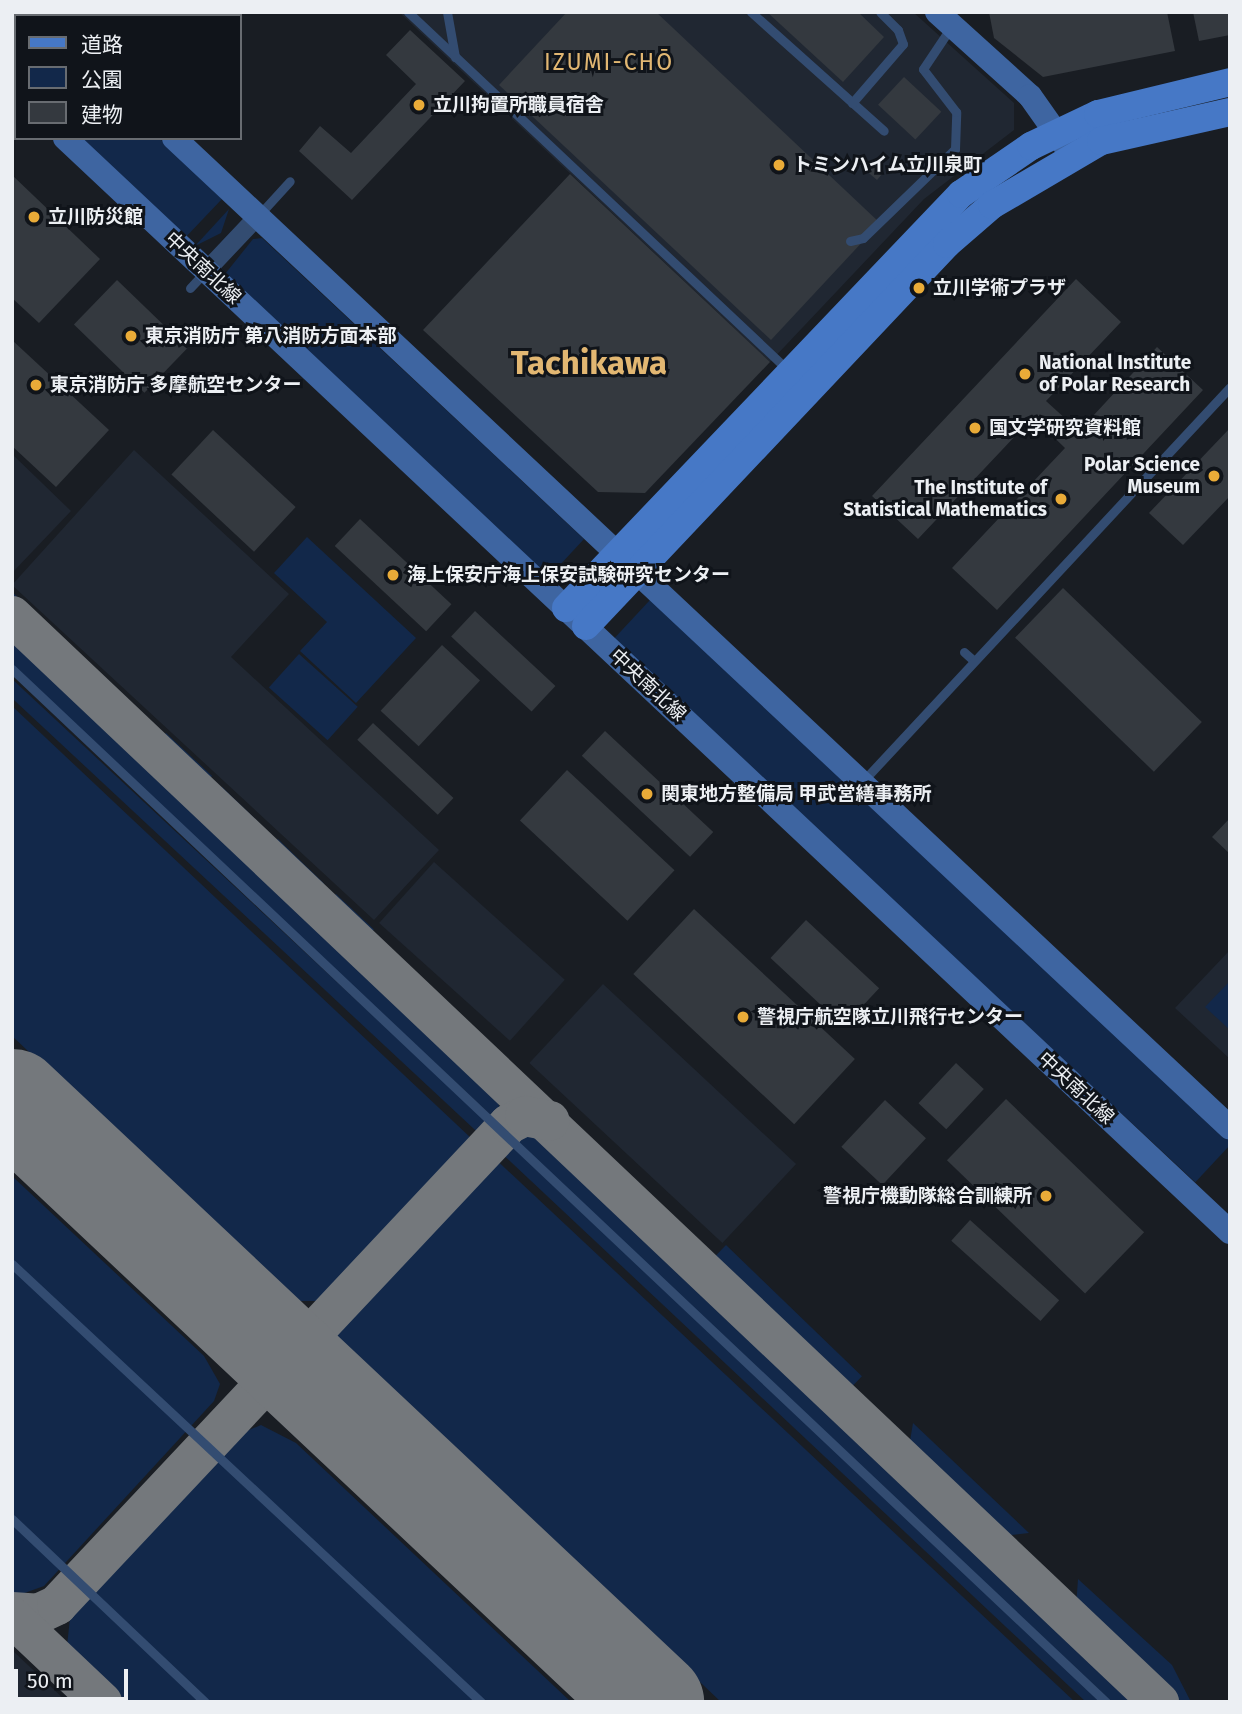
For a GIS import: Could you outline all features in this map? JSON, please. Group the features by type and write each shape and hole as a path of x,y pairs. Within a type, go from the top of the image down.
{"main road":[{"path":"944,19 1030,96 1064,144"},
{"path":"627,564 789,371 941,211 1148,98 1230,82"},
{"path":"576,617 947,244 1064,144 1230,113"},
{"name":"中央南北線","path":"67,140 198,280 576,617 1230,1232"},
{"path":"176,140 1230,1128"}],"street":[{"path":"198,280 257,217"}],"lane":[{"path":"408,12 789,371"},
{"path":"447,12 455,57"},
{"path":"751,12 884,131"},
{"path":"852,103 902,44 898,30 880,12"},
{"path":"850,241 863,238 947,162 959,138 956,112 923,69 944,19"},
{"path":"257,217 290,181"},
{"path":"862,782 1230,387"},
{"path":"964,652 974,661"},
{"path":"12,669 1106,1702"},
{"path":"12,1264 481,1702"},
{"path":"12,1519 205,1702"}],"shaded area":[{"path":"399,12 913,12 1014,103 1014,130 924,199 770,362"},
{"path":"134,450 289,594 231,657 439,850 374,920 12,585"},
{"path":"12,454 71,511 12,573"},
{"path":"434,862 565,980 510,1041 379,923"},
{"path":"1230,950 1230,1059 1175,1008"},
{"path":"603,984 796,1164 722,1243 529,1063"},
{"path":"12,1650 67,1702 12,1702"}],"green space":[{"path":"79,140 161,140 222,199 183,240"},
{"path":"229,209 221,233 195,246"},
{"path":"262,238 584,539 546,580 225,274 253,239"},
{"path":"307,537 416,638 356,703 300,651 327,622 274,573"},
{"path":"12,592 41,618 32,627 12,609"},
{"path":"650,600 1230,1141 1230,1145 1195,1182 613,639"},
{"path":"12,637 492,1089 500,1108 494,1118 12,667"},
{"path":"299,654 358,707 328,740 269,687"},
{"path":"12,679 488,1123 479,1133 12,698"},
{"path":"107,679 154,724 145,734 98,688"},
{"path":"12,706 472,1139 318,1301 295,1301 12,1036"},
{"path":"166,733 212,776 202,787 156,744"},
{"path":"222,787 267,831 259,839 214,796"},
{"path":"278,839 324,883 315,893 269,848"},
{"path":"336,894 374,929 365,939 327,904"},
{"path":"1230,981 1230,1030 1205,1007"},
{"path":"522,1126 538,1131 1141,1702 1112,1702 508,1135"},
{"path":"504,1139 1101,1702 1086,1702 496,1148"},
{"path":"490,1154 1075,1702 721,1702 333,1333 341,1314"},
{"path":"12,1176 204,1356 220,1384 214,1401 44,1586 19,1595 12,1592"},
{"path":"726,1245 862,1376 848,1391 712,1259"},
{"path":"913,1423 1029,1533 1003,1536 909,1447"},
{"path":"261,1425 296,1443 571,1702 126,1702 67,1646 70,1618 244,1432"},
{"path":"1078,1579 1172,1665 1191,1702 1165,1702 1148,1673 1076,1607"}],"building":[{"path":"567,12 656,12 880,223 771,340 499,85"},
{"path":"767,12 858,12 884,37 843,82"},
{"path":"989,12 1167,12 1175,51 1043,77 994,38"},
{"path":"1193,12 1230,12 1230,35 1199,41"},
{"name":"立川拘置所職員宿舎","path":"410,30 465,81 352,200 299,151 320,126 351,153 416,84 386,55"},
{"path":"904,77 941,112 915,140 878,105"},
{"path":"861,157 883,173 877,180 856,162"},
{"path":"570,174 770,362 645,493 598,492 423,330"},
{"name":"立川防災館","path":"12,175 100,259 39,323 12,298"},
{"path":"1076,279 1121,322 1046,401 1079,431 1157,347 1203,390 997,610 952,568 1065,448 1033,417 918,539 872,496"},
{"name":"東京消防庁 第八消防方面本部","path":"117,280 187,348 144,393 74,325"},
{"name":"東京消防庁 多摩航空センター","path":"12,340 109,430 56,487 12,446"},
{"path":"1230,428 1230,496 1183,545 1149,513"},
{"path":"213,430 296,507 254,552 171,475"},
{"name":"海上保安庁海上保安試験研究センター","path":"360,519 451,604 426,631 335,546"},
{"path":"1063,588 1202,722 1154,772 1015,638"},
{"path":"475,611 555,686 532,712 451,637"},
{"path":"442,645 480,680 419,746 381,711"},
{"path":"373,723 453,798 438,815 357,740"},
{"name":"関東地方整備局 甲武営繕事務所","path":"605,731 713,832 690,857 582,756"},
{"path":"567,770 675,870 627,921 520,820"},
{"path":"1230,818 1230,854 1212,837"},
{"name":"警視庁航空隊立川飛行センター","path":"694,909 855,1059 794,1124 633,974"},
{"path":"806,920 879,988 844,1026 771,958"},
{"path":"956,1063 984,1089 946,1129 918,1103"},
{"name":"警視庁機動隊総合訓練所","path":"1006,1099 1144,1232 1085,1294 947,1160"},
{"path":"885,1100 926,1138 882,1185 841,1147"},
{"path":"970,1220 1059,1300 1040,1321 951,1241"}],"taxiway":[{"path":"12,616 1159,1702"},
{"path":"12,1612 38,1614 57,1605 509,1124 525,1116 550,1121"},
{"path":"12,1617 102,1702"}],"runway":[{"path":"12,1100 652,1702"}],"place":[{"name":"立川拘置所職員宿舎","path":"419,105"},
{"name":"トミンハイム立川泉町","path":"779,165"},
{"name":"立川防災館","path":"34,217"},
{"name":"立川学術プラザ","path":"919,288"},
{"name":"東京消防庁 第八消防方面本部","path":"131,336"},
{"name":"National Institute of Polar Research","path":"1025,374"},
{"name":"東京消防庁 多摩航空センター","path":"36,385"},
{"name":"国文学研究資料館","path":"975,428"},
{"name":"Polar Science Museum","path":"1214,476"},
{"name":"The Institute of Statistical Mathematics","path":"1061,499"},
{"name":"海上保安庁海上保安試験研究センター","path":"393,575"},
{"name":"関東地方整備局 甲武営繕事務所","path":"647,794"},
{"name":"警視庁航空隊立川飛行センター","path":"743,1017"},
{"name":"警視庁機動隊総合訓練所","path":"1046,1196"}],"district":[{"name":"IZUMI-CHŌ","path":"609,62"},
{"name":"Tachikawa","path":"589,364"}]}
